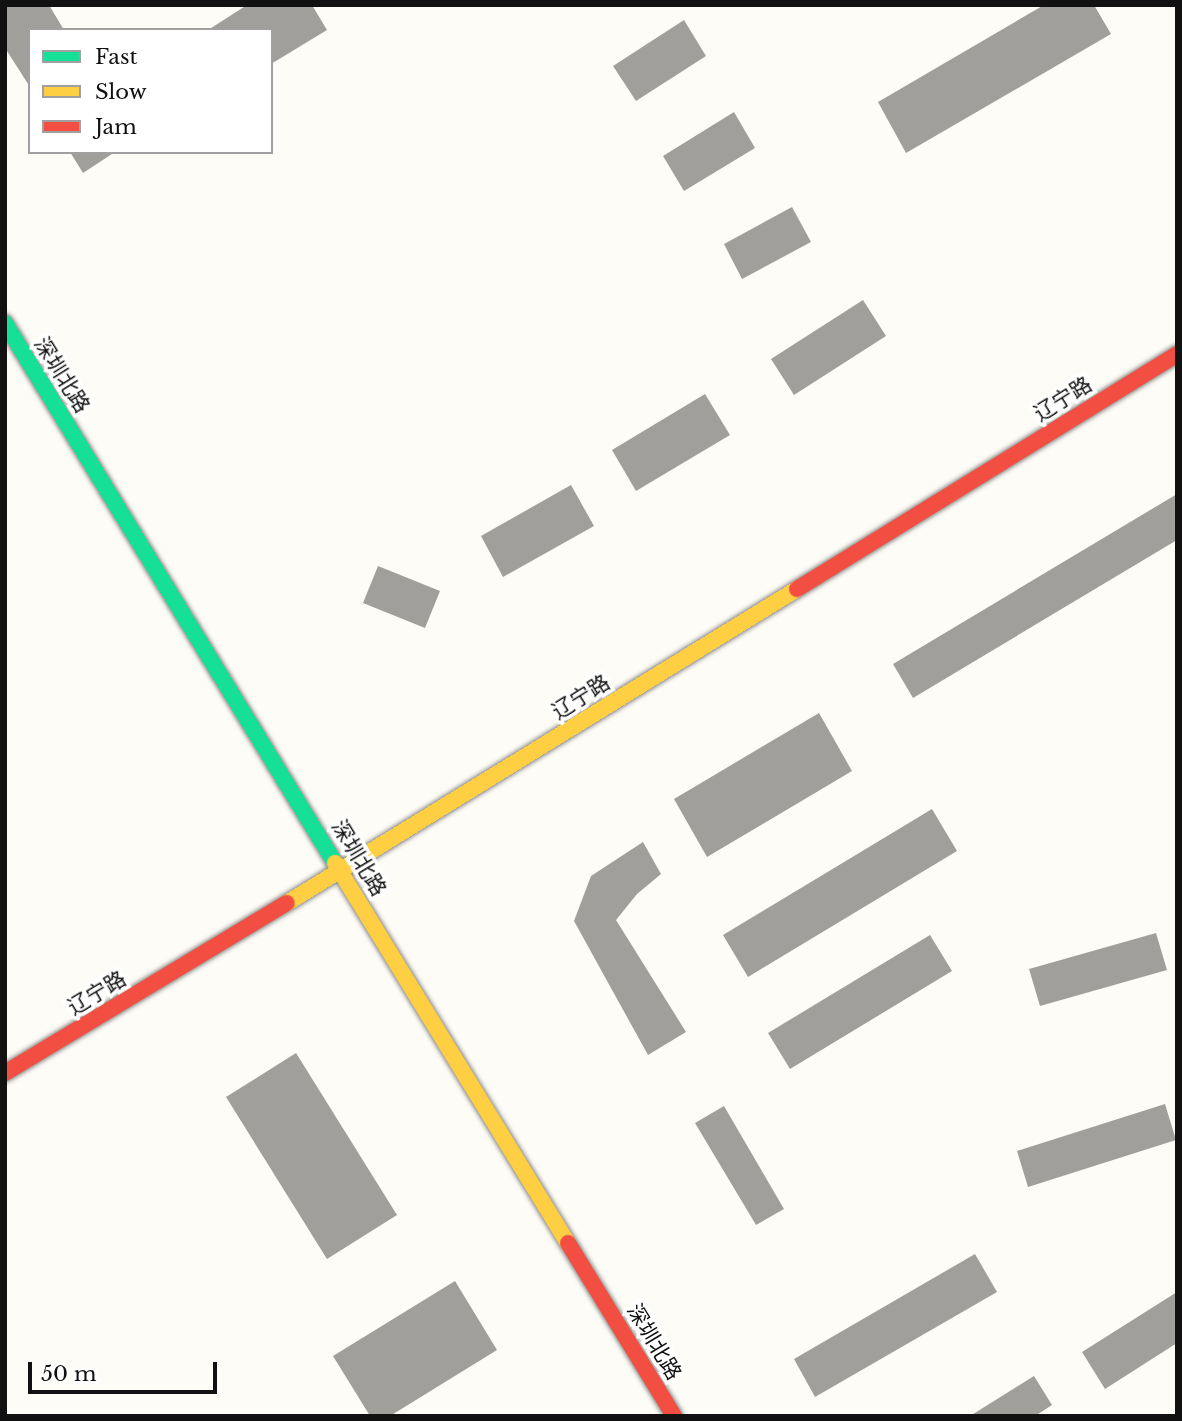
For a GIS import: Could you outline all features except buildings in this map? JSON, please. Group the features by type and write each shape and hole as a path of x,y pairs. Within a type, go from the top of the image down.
{"street":[{"name":"深圳北路","path":"5,323 674,1416"},
{"name":"辽宁路","path":"5,1073 341,870 1177,354"}],"traffic: fast":[{"path":"5,323 335,863"}],"traffic: slow":[{"path":"287,903 797,589"},
{"path":"335,863 568,1243"}],"traffic: jam":[{"path":"797,589 1177,354"},
{"path":"5,1073 287,903"},
{"path":"568,1243 674,1416"}]}
